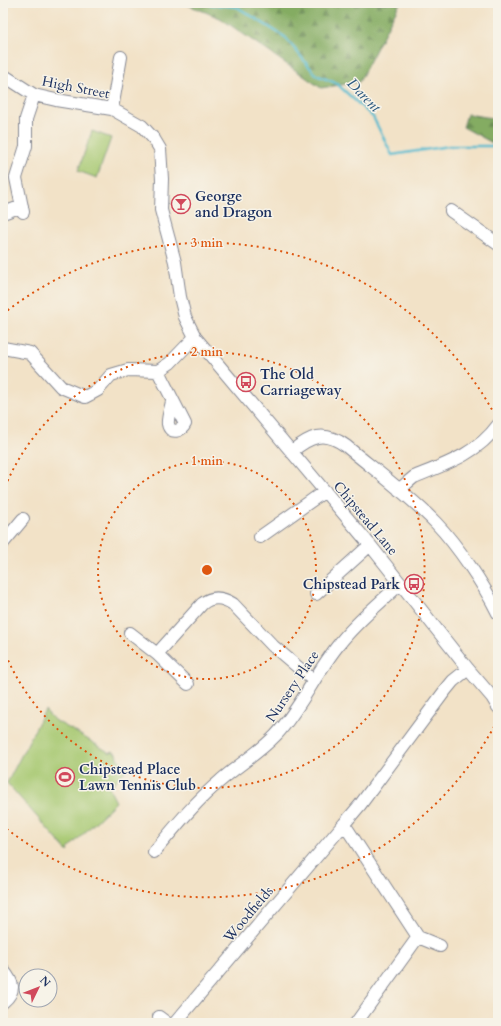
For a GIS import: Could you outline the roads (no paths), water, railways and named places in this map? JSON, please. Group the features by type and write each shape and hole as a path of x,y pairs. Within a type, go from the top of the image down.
{"street":[{"path":"112,109 121,57"},
{"name":"High Street","path":"3,75 34,95 112,109 145,129 154,139 160,149 162,179 161,210 175,262 180,297 185,317 195,336 207,352"},
{"path":"6,212 22,209 16,178 26,146 26,119 34,95"},
{"path":"452,211 498,244"},
{"path":"3,348 30,353 61,388 85,397 98,390 111,374 128,370 158,371 170,363 195,336"},
{"name":"Chipstead Lane","path":"207,352 370,545 468,669 496,698"},
{"path":"158,371 172,401"},
{"path":"399,490 414,477 467,454 480,444 498,425"},
{"path":"291,452 302,442 317,437 327,436 338,440 346,446 437,524 454,545 492,600 498,613"},
{"path":"260,537 324,491"},
{"path":"3,543 23,519"},
{"path":"316,594 370,545"},
{"name":"Nursery Place","path":"154,852 202,796 248,760 275,736 288,721 313,680 340,642 400,584"},
{"path":"158,654 202,604 207,600 219,598 233,604 273,646 313,680"},
{"path":"130,633 158,654 188,684"},
{"name":"Woodfields","path":"175,1023 360,805 453,681 468,669"},
{"path":"344,824 418,937 440,946"},
{"path":"356,1023 418,937"},
{"path":"3,970 11,981 13,990 9,997 3,1002"}],"waterway":[{"name":"Darent","path":"198,3 237,7 285,37 316,75 336,83 373,117 392,155 449,146 498,146"}],"place":[{"name":"George and Dragon","path":"181,204"},
{"name":"The Old Carriageway","path":"246,382"},
{"name":"Chipstead Park","path":"414,584"},
{"name":"Chipstead Place Lawn Tennis Club","path":"65,777"}]}
